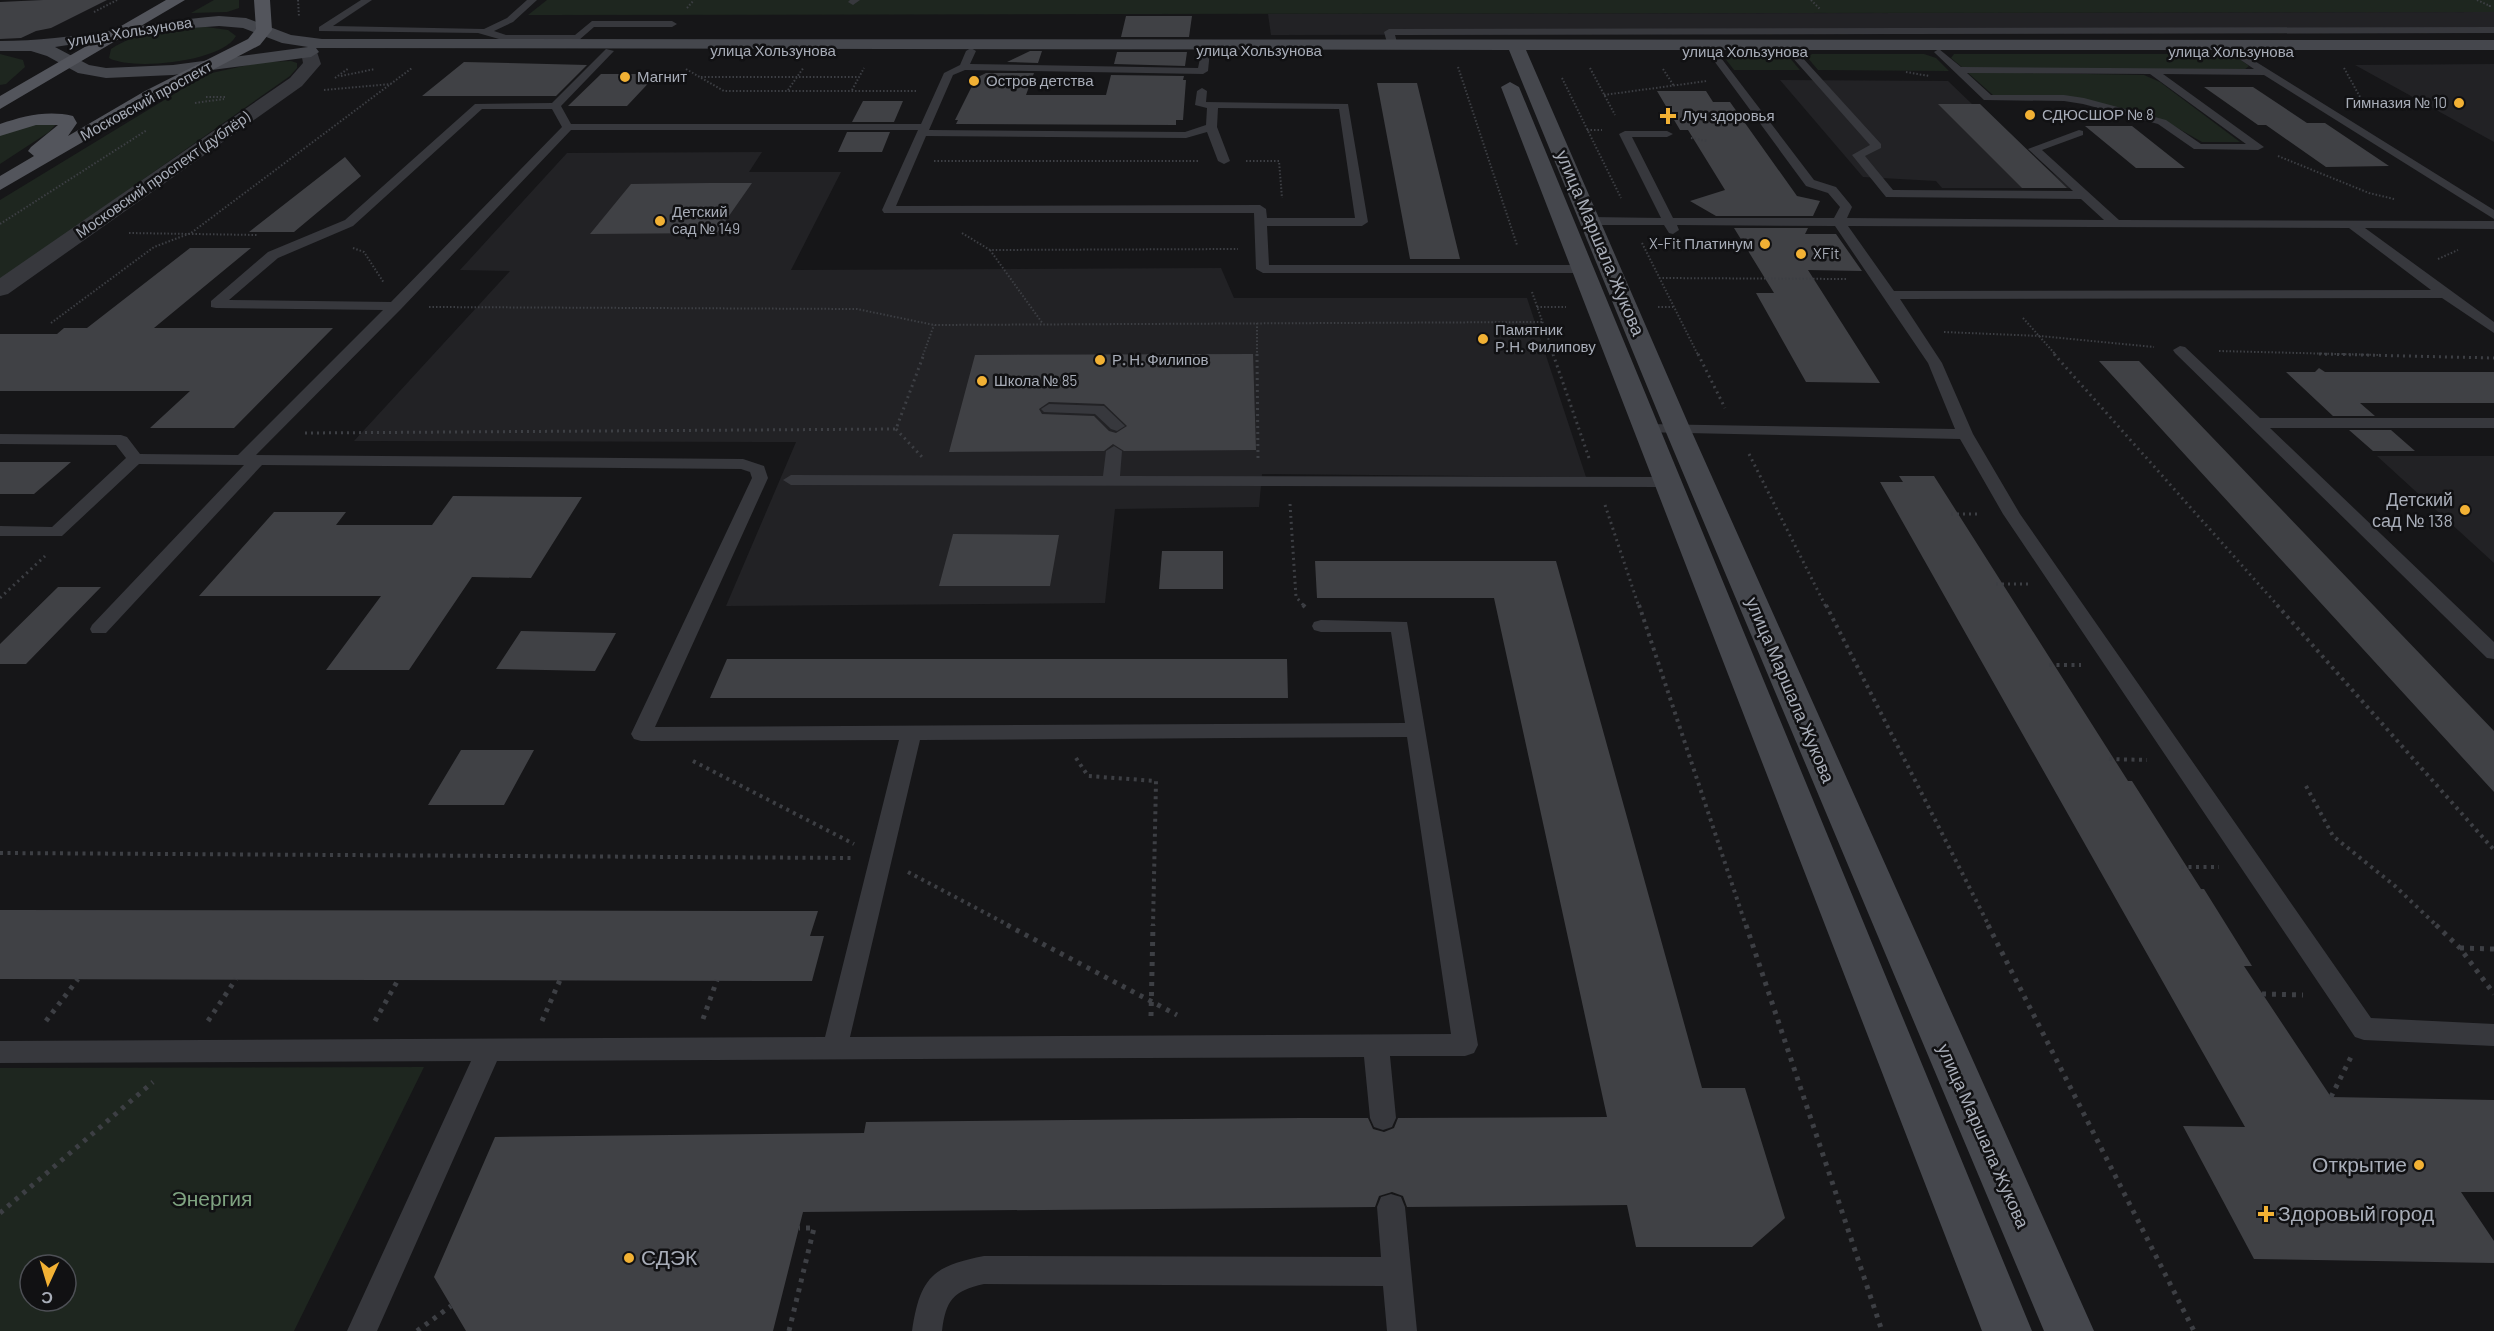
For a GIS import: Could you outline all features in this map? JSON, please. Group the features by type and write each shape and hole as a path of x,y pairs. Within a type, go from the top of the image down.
{"main road":[{"path":"0,104 177,0"},
{"path":"262,0 264,30"},
{"name":"улица Хользунова","path":"0,46 31,46 165,25 219,21 246,23 288,40 322,44 574,41 1393,46 1712,51 1896,46 2494,45"},
{"name":"Московский проспект","path":"0,184 151,96 242,50 264,30"},
{"name":"улица Хользунова","path":"31,46 53,52 84,69 106,73 138,73 309,52 1506,49 2494,52"},
{"name":"улица Маршала Жукова","path":"1506,49 1591,221 1661,430 1667,482 2007,1331"},
{"name":"улица Маршала Жукова","path":"1506,49 1582,269 1661,430 2069,1331"},
{"path":"0,130 35,119 57,118 66,120 68,123 65,129 0,184"}],"street":[{"name":"Московский проспект (дублёр)","path":"0,289 296,82 312,64 309,52"}],"lane":[{"path":"367,0 322,28 487,31 506,38 574,41 592,24 672,24"},
{"path":"487,31 510,20 532,0"},
{"path":"1393,46 1389,32 2494,30"},
{"path":"1880,31 1896,46"},
{"path":"2297,31 2322,45"},
{"path":"1790,49 1877,146 1858,155 1890,194 2084,195"},
{"path":"396,306 216,304 273,255 349,223 479,106 555,106 609,51"},
{"path":"964,67 971,51"},
{"path":"1205,51 1200,105 1344,106 1362,222 1261,222"},
{"path":"1712,51 1810,183 1832,190 1846,207 1839,222"},
{"path":"1939,52 1988,98 2064,98 2084,101 2162,122 2198,147 2258,147"},
{"path":"2234,52 2494,215"},
{"path":"1203,81 964,67 949,73 888,210 1260,209 1263,269 1582,269"},
{"path":"1958,70 2266,72"},
{"path":"2152,71 2258,147"},
{"path":"2273,91 2266,86 2289,87"},
{"path":"1213,105 1211,127 1224,161"},
{"path":"555,106 568,127"},
{"path":"99,629 250,460 268,434 396,306 568,127 1186,135 1211,127"},
{"path":"1666,134 1624,134 1671,227"},
{"path":"2079,134 2034,149 2115,223"},
{"path":"1591,221 1632,221 1671,227 1839,222 2494,225"},
{"path":"1839,222 1935,363 1965,434 2012,514 2364,1029 2494,1035"},
{"path":"2350,224 2494,329"},
{"path":"1890,295 2445,294"},
{"path":"2180,350 2494,652"},
{"path":"1049,409 1099,410 1117,426"},
{"path":"2254,423 2494,423"},
{"path":"1661,430 1965,434"},
{"path":"0,439 121,440 135,459"},
{"path":"1111,480 1114,451"},
{"path":"0,531 56,532 135,459 743,465 758,469 760,478 641,734 1416,730"},
{"path":"791,480 1667,482"},
{"path":"11,1052 1465,1045 1400,626 1321,626"},
{"path":"835,1048 911,733"},
{"path":"1376,1046 1383,1118"},
{"path":"362,1331 489,1050"},
{"path":"1391,1207 1402,1331"},
{"path":"927,1331 931,1302 954,1276 984,1270 1397,1272"}],"path":[{"path":"686,8 694,0"},
{"path":"1811,0 1820,9"},
{"path":"851,91 867,62"},
{"path":"51,323 154,248 191,233 419,63"},
{"path":"788,91 806,63"},
{"path":"1457,63 1524,269 1882,1331"},
{"path":"1588,65 1624,134"},
{"path":"1660,65 1674,86"},
{"path":"683,68 724,91 941,91"},
{"path":"1561,76 1659,278 2194,1331"},
{"path":"700,77 859,77"},
{"path":"1604,95 1731,77"},
{"path":"318,91 391,84"},
{"path":"189,104 201,96"},
{"path":"0,224 150,128"},
{"path":"2258,147 2339,182 2402,201"},
{"path":"926,210 990,250 1043,324"},
{"path":"2414,271 2462,248"},
{"path":"990,250 1262,249"},
{"path":"1659,278 1879,279"},
{"path":"2002,295 2494,850"},
{"path":"396,306 857,309 934,325 1542,322"},
{"path":"1254,481 1260,449 1257,323"},
{"path":"268,434 896,429 934,325"},
{"path":"1288,481 1296,597 1321,626"},
{"path":"0,598 51,551 56,532"},
{"path":"1066,732 1079,766 1088,776 1146,778 1156,781 1150,1047"},
{"path":"641,734 1183,1018"},
{"path":"2306,786 2333,836 2395,886 2460,948 2494,994"},
{"path":"0,853 881,858"},
{"path":"2460,948 2494,949"},
{"path":"11,1052 78,979"},
{"path":"0,1213 188,1051 236,979"},
{"path":"359,1050 398,980"},
{"path":"529,1050 560,980"},
{"path":"693,1048 717,980"},
{"path":"2331,1097 2364,1029"},
{"path":"789,1331 814,1228 799,1228"},
{"path":"417,1331 451,1306"}],"shaded area":[{"path":"2494,12 2494,33 1271,35 1268,14"},
{"name":"Гимназия № 10","path":"2494,64 2494,142 2355,65"},
{"path":"1780,80 1948,81 1997,128 2071,188 1942,188 1936,181 1863,177"},
{"name":"Школа № 85","path":"762,152 749,172 841,172 791,270 1221,268 1234,298 1527,298 1586,477 1262,474 1259,507 1115,509 1105,603 726,606 796,442 354,441 510,271 460,270 567,153"},
{"name":"Детский сад № 138","path":"2377,456 2494,456 2494,563"}],"green space":[{"path":"214,0 239,0 239,8 227,12 191,13"},
{"path":"547,0 2494,0 2494,12 528,15"},
{"path":"206,27 228,30 236,36 227,45 213,52 176,62 137,64 109,58 111,49 144,34"},
{"path":"0,54 23,60 25,67 6,84 0,85"},
{"path":"1727,54 1782,54 1789,57 1800,70 1734,70 1724,57"},
{"path":"1812,54 1924,54 1936,58 1949,71 1818,70 1807,57"},
{"path":"1954,54 2226,54 2237,57 2249,66 2244,70 1963,68 1951,58"},
{"path":"291,61 297,63 297,68 290,76 0,280 0,200 207,74 262,62"},
{"path":"1967,72 2144,75 2160,82 2240,142 2202,142 2174,126 2083,99 1993,95"},
{"path":"19,124 56,124 49,132 0,164 0,133"},
{"name":"Энергия","path":"424,1067 294,1331 0,1331 0,1068"}],"building":[{"path":"107,0 51,28 36,31 21,38 0,39 0,2"},
{"path":"1126,16 1192,16 1189,37 1121,37"},
{"path":"1030,51 1042,51 1038,63 1007,62"},
{"path":"1117,52 1187,52 1185,66 1114,64"},
{"path":"464,62 587,65 556,96 422,96"},
{"path":"986,73 1034,73 1026,95 1106,95 1111,75 1184,76 1183,80 1186,80 1183,120 1176,120 1176,125 956,124 958,120 955,120 976,78"},
{"path":"601,74 657,74 627,106 568,106"},
{"path":"1377,83 1417,83 1460,259 1410,259"},
{"path":"2204,87 2253,87 2307,123 2325,123 2389,166 2326,167 2266,125 2258,125"},
{"path":"1657,91 1706,91 1713,102 1730,102 1797,196 1820,201 1813,216 1716,216 1690,201 1725,190 1688,130 1680,130"},
{"path":"863,101 903,101 894,122 852,122"},
{"path":"1938,104 1980,104 2067,188 2022,188"},
{"path":"2085,126 2132,126 2185,168 2136,168"},
{"path":"847,132 890,132 882,152 838,152"},
{"path":"345,157 361,176 294,232 249,232"},
{"path":"752,183 717,233 590,234 631,184"},
{"path":"1734,228 1808,228 1805,234 1836,234 1862,271 1808,270 1880,383 1806,382 1756,293 1774,293"},
{"path":"190,248 251,248 154,328 333,328 234,428 150,428 190,391 0,391 0,334 57,334 64,328 87,328"},
{"path":"1253,354 1256,450 1124,451 1113,444 1104,451 949,452 975,355","holes":["1049,402 1104,404 1127,426 1116,433 1109,431 1094,416 1042,414 1039,409"]},
{"path":"2099,361 2139,361 2494,731 2494,792"},
{"path":"2319,368 2325,372 2494,372 2494,403 2360,403 2375,416 2333,416 2286,372 2315,372"},
{"path":"2349,430 2391,430 2415,451 2373,451"},
{"path":"0,462 71,462 34,494 0,494"},
{"path":"1899,476 1934,476 2128,781 2132,781 2201,889 2204,889 2252,966 2244,966 2331,1097 2494,1100 2494,1192 2461,1192 2494,1241 2494,1263 2254,1259 2183,1126 2245,1127 1880,482 1903,482"},
{"path":"453,496 582,497 531,578 472,577 409,670 326,670 381,596 199,596 274,512 346,512 336,525 432,525"},
{"path":"953,534 1059,535 1050,586 939,586"},
{"path":"1162,551 1223,551 1223,589 1159,589"},
{"path":"1315,561 1556,561 1702,1088 1745,1088 1785,1218 1752,1247 1636,1247 1627,1205 1407,1207 1403,1196 1392,1192 1379,1196 1375,1207 803,1212 773,1331 466,1331 434,1277 495,1137 864,1133 866,1122 1301,1118 1368,1118 1373,1129 1384,1132 1394,1128 1398,1118 1607,1117 1494,598 1317,598"},
{"path":"58,587 101,587 26,664 0,664 0,644"},
{"path":"521,631 616,633 595,671 496,669"},
{"path":"727,659 1287,659 1288,698 710,698"},
{"path":"461,750 534,750 504,805 428,805"},
{"path":"0,910 818,911 810,936 824,936 812,981 0,979"}],"place":[{"name":"Магнит","path":"625,77"},
{"name":"Остров детства","path":"974,81"},
{"name":"Гимназия № 10","path":"2459,103"},
{"name":"СДЮСШОР № 8","path":"2030,115"},
{"name":"Луч здоровья","path":"1668,116"},
{"name":"Детский сад № 149","path":"660,221"},
{"name":"X-Fit Платинум","path":"1765,244"},
{"name":"XFit","path":"1801,254"},
{"name":"Памятник Р.Н. Филипову","path":"1483,339"},
{"name":"Р. Н. Филипов","path":"1100,360"},
{"name":"Школа № 85","path":"982,381"},
{"name":"Детский сад № 138","path":"2465,510"},
{"name":"Открытие","path":"2419,1165"},
{"name":"Здоровый город","path":"2266,1214"},
{"name":"СДЭК","path":"629,1258"}]}
